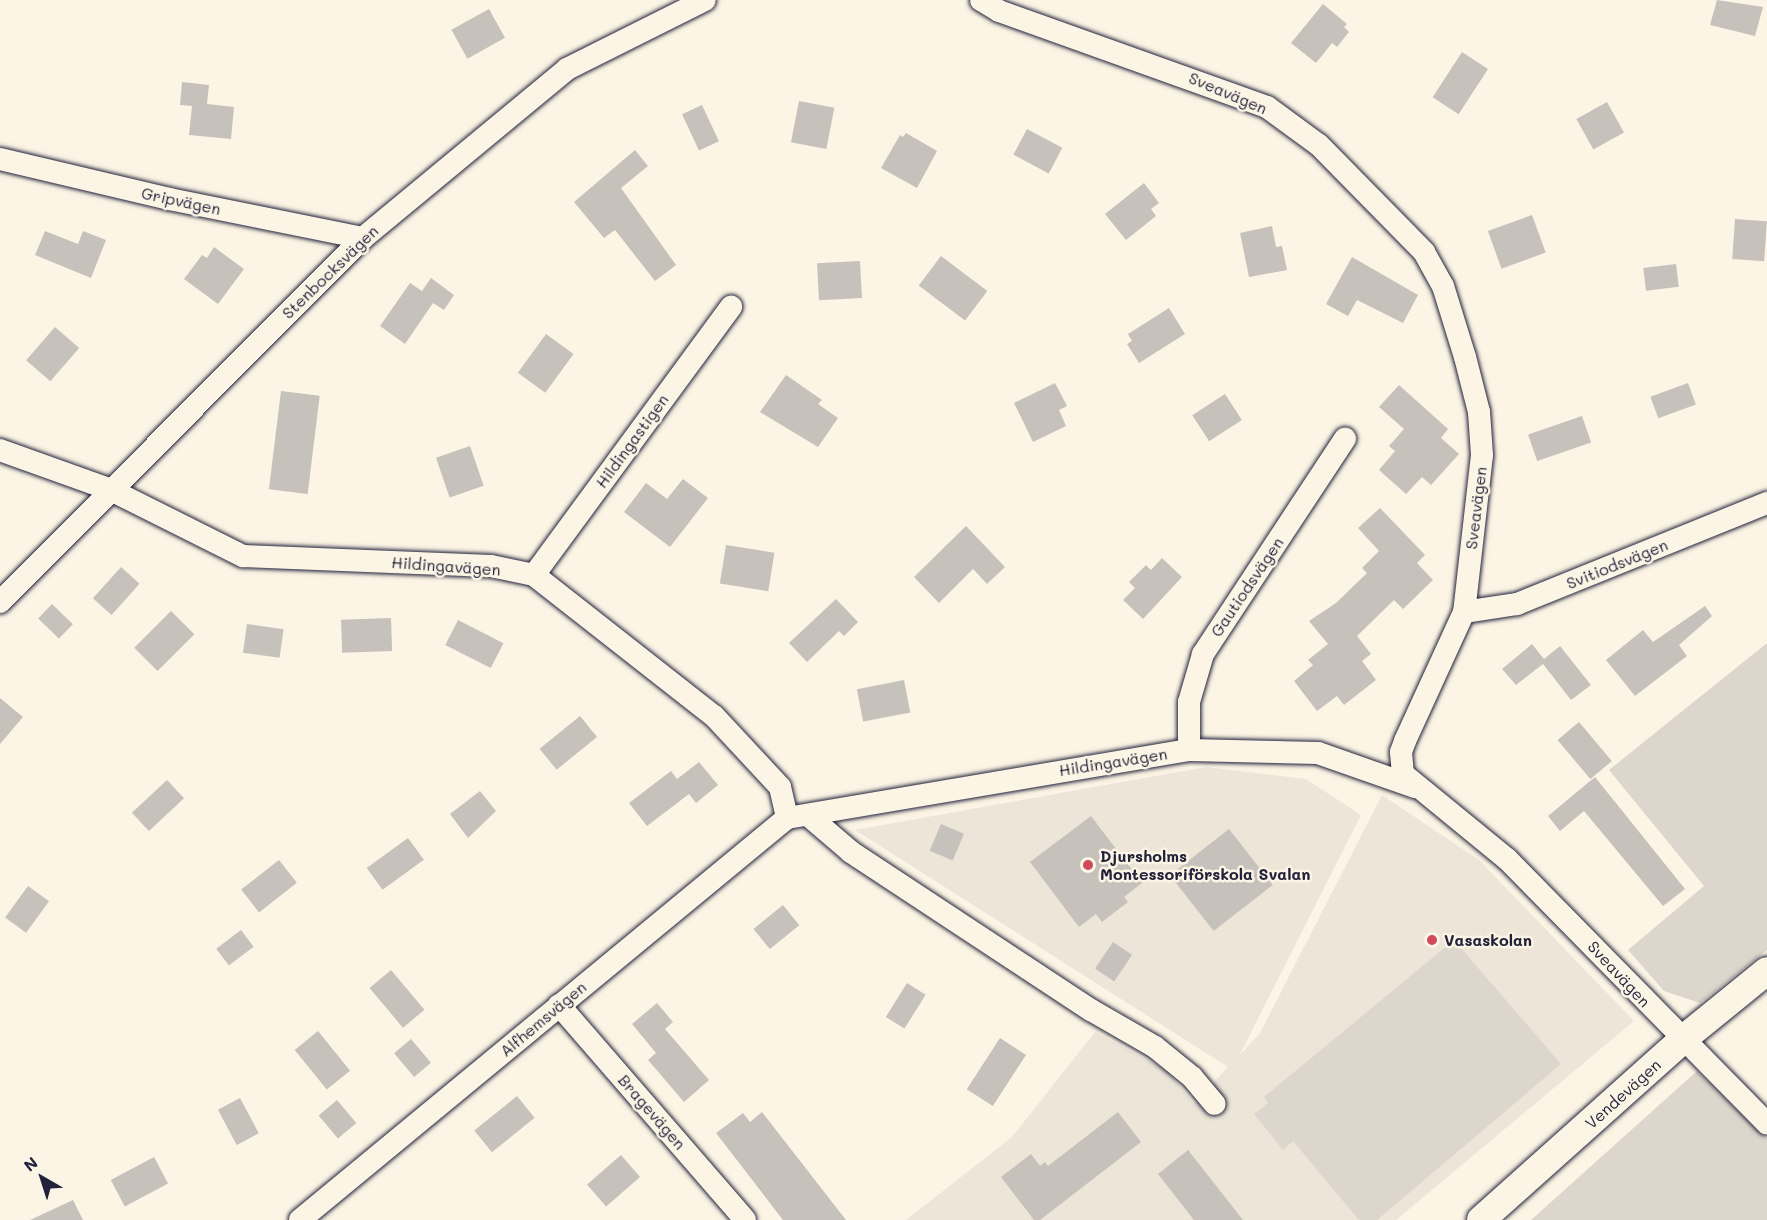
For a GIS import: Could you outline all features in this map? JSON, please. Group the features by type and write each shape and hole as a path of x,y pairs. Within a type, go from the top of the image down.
{"street":[{"name":"Stenbocksvägen","path":"0,602 109,489 363,238 567,69 705,0"},
{"name":"Sveavägen","path":"981,0 999,11 1267,107 1319,145 1424,252 1443,286 1479,412 1482,455 1464,612 1401,752 1403,774 1415,787 1508,859 1682,1040 1767,1124"},
{"name":"Gripvägen","path":"0,159 168,199 363,238"},
{"name":"Hildingastigen","path":"534,575 731,307"},
{"name":"Gautiodsvägen","path":"1189,750 1189,702 1203,654 1345,439"},
{"name":"Hildingavägen","path":"0,450 109,489 243,556 490,566 534,575 714,716 780,787 798,817 1189,750 1318,753 1415,787"},
{"name":"Svitiodsvägen","path":"1464,612 1517,604 1767,503"},
{"name":"Alfhemsvägen","path":"300,1220 559,1005 798,817"},
{"path":"798,817 1091,1010 1155,1047 1192,1077 1215,1104"},
{"name":"Vendevägen","path":"1481,1220 1682,1040 1767,971"},
{"name":"Bragevägen","path":"559,1005 745,1220"}],"shaded area":[{"path":"1767,643 1767,950 1700,1003 1664,991 1628,950 1704,886 1609,770"},
{"name":"Vasaskolan","path":"1206,767 1306,779 1361,815 1239,1056 1260,1033 1382,795 1479,860 1634,1021 1396,1220 906,1220 1012,1137 1095,1032 1167,1071 1194,1104 1228,1067 855,830"},
{"path":"1454,940 1561,1064 1377,1220 1359,1220 1293,1141 1283,1150 1254,1114 1268,1103 1264,1097"},
{"path":"1697,1071 1767,1139 1767,1220 1531,1220"}],"building":[{"path":"1717,0 1763,7 1755,36 1710,25"},
{"path":"1323,4 1347,24 1344,27 1349,32 1337,47 1332,43 1316,63 1291,43"},
{"path":"489,9 505,38 467,59 451,30"},
{"path":"1462,52 1488,69 1459,114 1433,97"},
{"path":"182,82 209,85 207,104 234,107 231,139 189,135 192,106 180,105"},
{"path":"799,101 834,108 826,149 791,142"},
{"path":"1607,102 1624,133 1593,150 1576,119"},
{"path":"702,105 719,141 699,151 682,114"},
{"path":"1027,129 1062,148 1049,173 1013,155"},
{"path":"906,133 937,151 917,188 881,168 900,135 903,137"},
{"path":"635,150 648,166 621,188 676,265 655,281 615,230 604,238 574,202"},
{"path":"1144,183 1159,203 1151,209 1156,216 1126,240 1105,214"},
{"path":"1532,215 1546,253 1502,269 1488,231"},
{"path":"1735,219 1767,221 1764,261 1732,259"},
{"path":"1272,226 1276,247 1282,246 1287,270 1249,277 1240,233"},
{"path":"45,231 78,244 83,231 106,240 91,278 35,255"},
{"path":"214,247 244,269 218,304 184,279 202,255 207,258"},
{"path":"941,256 987,291 965,320 919,286"},
{"path":"1352,257 1418,295 1403,323 1357,300 1348,316 1326,304"},
{"path":"860,261 862,298 819,300 817,263"},
{"path":"1676,264 1679,287 1646,291 1643,268"},
{"path":"431,278 454,295 444,310 433,303 405,344 380,326 410,283 422,291"},
{"path":"1169,308 1185,334 1139,363 1127,344 1132,341 1128,334"},
{"path":"55,327 79,348 50,381 26,360"},
{"path":"546,334 574,354 545,393 518,373"},
{"path":"786,375 822,400 818,404 838,418 818,447 760,412"},
{"path":"1055,383 1067,406 1059,410 1066,426 1033,442 1014,403"},
{"path":"1688,383 1696,405 1658,418 1650,397"},
{"path":"1399,385 1448,429 1441,438 1459,454 1431,485 1422,477 1406,494 1379,470 1395,451 1389,446 1404,429 1379,407"},
{"path":"281,391 320,396 308,494 269,489"},
{"path":"1225,394 1242,420 1209,441 1192,415"},
{"path":"1582,416 1591,442 1537,461 1528,435"},
{"path":"470,446 484,486 450,497 436,458"},
{"path":"683,479 708,498 670,547 624,512 646,483 667,499"},
{"path":"1380,508 1425,555 1417,563 1433,580 1403,609 1394,600 1357,636 1371,654 1362,661 1376,680 1344,705 1337,696 1317,711 1294,681 1313,665 1308,660 1328,644 1309,621 1336,603 1367,573 1362,568 1379,551 1358,528"},
{"path":"966,526 1005,567 987,584 973,569 939,603 914,577"},
{"path":"726,545 774,553 768,591 720,584"},
{"path":"1162,558 1182,577 1143,619 1123,600 1135,588 1129,582 1146,565 1151,570"},
{"path":"121,567 140,584 111,615 93,598"},
{"path":"836,599 858,622 844,636 839,631 807,662 789,643"},
{"path":"52,604 73,624 59,639 38,618"},
{"path":"1705,606 1712,616 1679,645 1687,656 1635,696 1606,660 1643,630 1653,642"},
{"path":"171,611 194,634 158,671 134,648"},
{"path":"391,618 392,651 342,653 341,620"},
{"path":"458,620 503,643 491,668 445,645"},
{"path":"247,624 284,629 280,658 243,653"},
{"path":"1532,644 1544,659 1560,646 1591,685 1571,700 1543,664 1516,685 1502,669"},
{"path":"904,680 910,712 863,722 857,689"},
{"path":"0,698 23,717 0,744"},
{"path":"580,716 597,737 557,770 540,749"},
{"path":"1579,722 1612,761 1590,779 1558,740"},
{"path":"699,762 718,785 696,803 689,794 647,826 629,803 671,771 677,779"},
{"path":"1595,777 1685,889 1663,906 1584,811 1560,831 1548,816"},
{"path":"167,780 184,798 149,831 132,813"},
{"path":"480,791 496,811 468,838 450,814"},
{"path":"1091,816 1142,883 1124,897 1128,902 1102,922 1096,914 1079,927 1030,862"},
{"path":"941,824 964,834 953,860 930,851"},
{"path":"1229,829 1273,885 1214,931 1170,875"},
{"path":"408,838 424,860 383,890 367,868"},
{"path":"279,860 297,883 259,912 241,890"},
{"path":"28,886 49,901 26,933 5,918"},
{"path":"783,905 799,925 770,949 753,929"},
{"path":"241,930 254,947 229,965 216,949"},
{"path":"1113,942 1132,955 1114,981 1095,969"},
{"path":"391,970 424,1010 403,1028 370,988"},
{"path":"907,983 926,995 904,1029 886,1017"},
{"path":"657,1003 673,1022 665,1029 709,1080 684,1102 648,1060 656,1053 632,1024"},
{"path":"318,1031 350,1071 327,1090 295,1050"},
{"path":"1000,1038 1026,1055 993,1106 967,1089"},
{"path":"411,1039 431,1063 414,1077 394,1053"},
{"path":"517,1096 535,1118 492,1152 474,1131"},
{"path":"240,1098 259,1133 237,1145 218,1110"},
{"path":"337,1100 356,1123 338,1138 319,1115"},
{"path":"762,1112 846,1220 783,1220 716,1133 743,1113 750,1122"},
{"path":"1118,1112 1141,1142 1040,1220 1034,1220 1001,1177 1031,1154 1040,1166 1045,1162 1048,1166"},
{"path":"1188,1150 1243,1220 1194,1220 1158,1174"},
{"path":"621,1155 640,1177 606,1206 587,1185"},
{"path":"154,1157 168,1183 125,1206 111,1180"},
{"path":"73,1200 83,1220 30,1220"}],"place":[{"name":"Djursholms Montessoriförskola Svalan","path":"1088,865"},
{"name":"Vasaskolan","path":"1432,940"}]}
